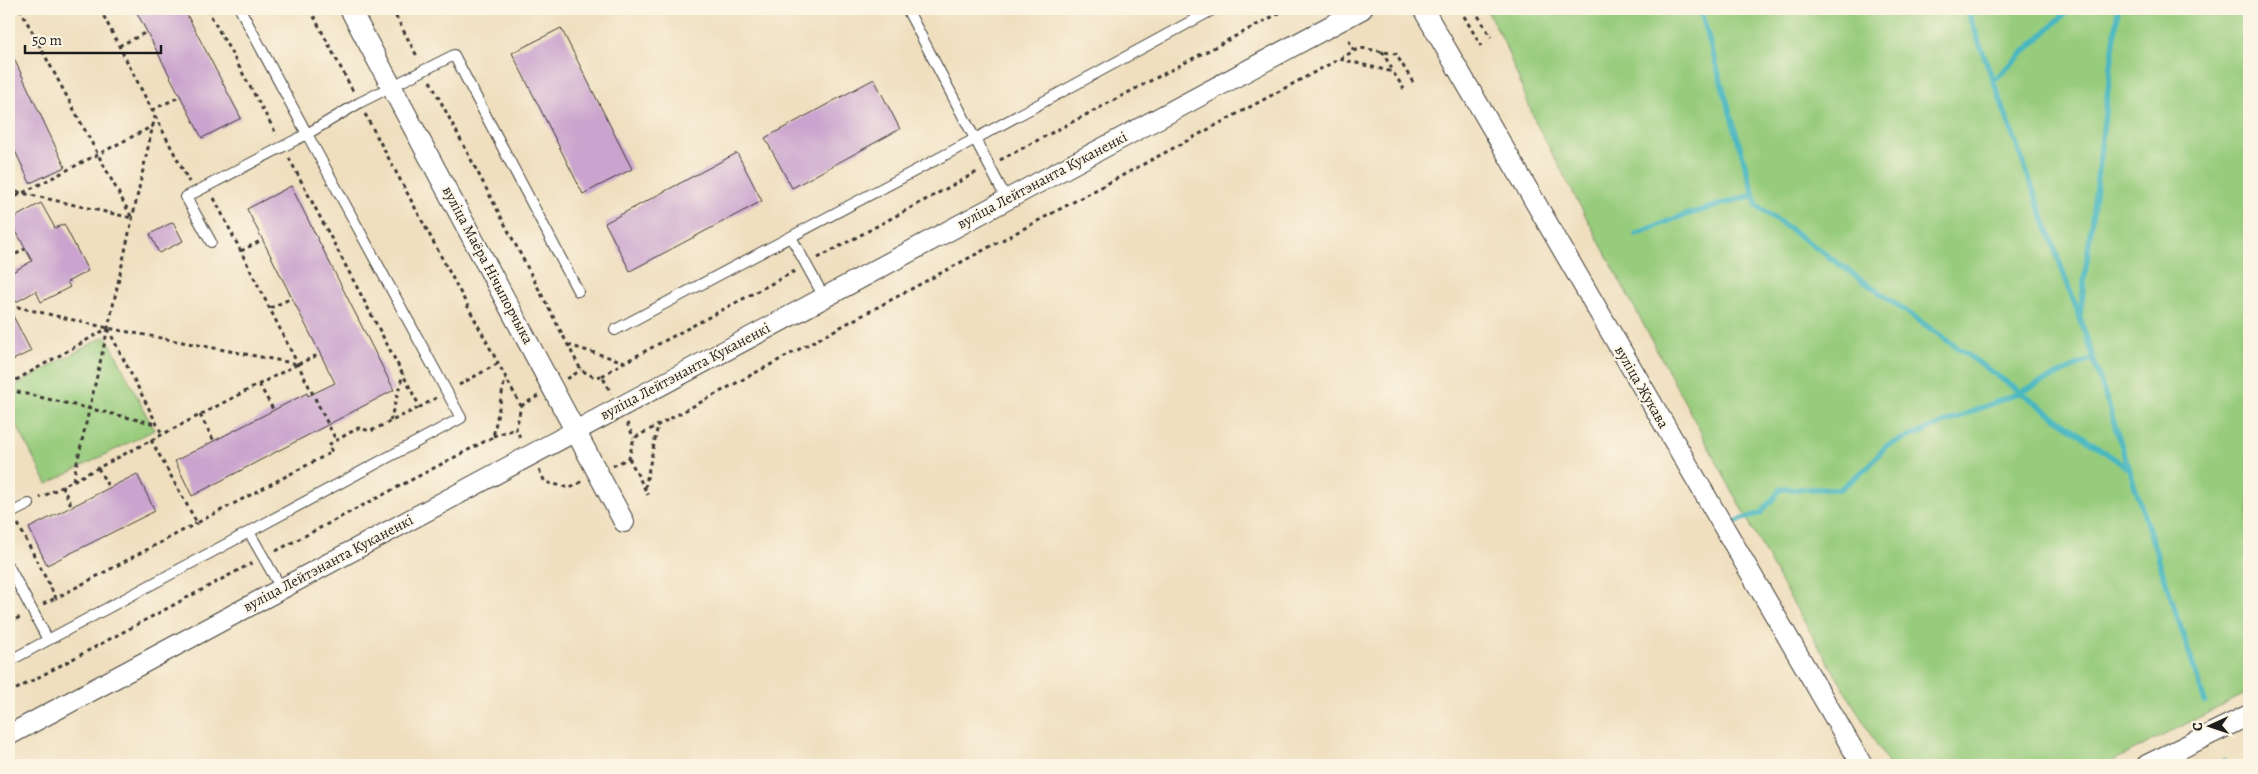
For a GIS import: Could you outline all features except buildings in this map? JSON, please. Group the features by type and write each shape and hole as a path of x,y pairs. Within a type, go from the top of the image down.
{"street":[{"name":"вуліца Маёра Нічыпорчыка","path":"350,9 624,522"},
{"name":"вуліца Лейтэнанта Куканенкі","path":"9,735 1362,9"},
{"name":"вуліца Жукава","path":"1423,9 1862,765"},
{"path":"2147,765 2249,716"}],"lane":[{"path":"9,661 461,418 240,9"},
{"path":"907,9 1007,200"},
{"path":"615,330 975,139 1214,9"},
{"path":"211,242 186,197 307,134 359,103 454,55 578,291"},
{"path":"791,236 824,297"},
{"path":"10,513 29,504"},
{"path":"249,532 281,588"},
{"path":"9,567 48,640"}],"path":[{"path":"9,14 19,9 132,218"},
{"path":"100,9 194,193"},
{"path":"207,9 283,146 420,407"},
{"path":"310,9 521,406 516,429 545,482 570,488 629,458"},
{"path":"392,9 581,370 594,377 602,376 806,264 1287,9"},
{"path":"1460,9 1481,46"},
{"path":"1474,9 1491,37"},
{"path":"1339,21 1354,51"},
{"path":"119,46 147,32"},
{"path":"634,438 1354,51 1361,48 1396,54 1414,84"},
{"path":"1382,51 1404,89"},
{"path":"1340,59 1394,72"},
{"path":"152,110 180,96"},
{"path":"72,481 155,116"},
{"path":"9,200 153,126"},
{"path":"208,186 336,440"},
{"path":"9,190 132,218"},
{"path":"241,251 262,240"},
{"path":"9,258 25,249"},
{"path":"270,308 292,298"},
{"path":"9,305 108,328 298,364"},
{"path":"9,384 108,328"},
{"path":"108,328 162,435"},
{"path":"568,345 625,362"},
{"path":"29,504 320,354"},
{"path":"10,513 56,598 332,452 328,445 358,428 371,431 420,407 497,364"},
{"path":"390,422 403,374"},
{"path":"602,376 634,438 629,458 648,494"},
{"path":"259,384 274,410"},
{"path":"9,390 156,424"},
{"path":"200,415 214,441"},
{"path":"644,488 658,426"},
{"path":"493,437 516,429"},
{"path":"152,440 197,522"},
{"path":"98,468 109,488"},
{"path":"62,486 72,507"}],"green space":[{"path":"1486,9 2249,9 2249,692 2105,765 1889,765 1780,581 1536,123 1503,40"},
{"path":"103,337 107,337 154,430 47,484 9,410 9,389"}],"waterway":[{"path":"1967,9 2080,318 2205,702"},
{"path":"1994,80 2070,9"},
{"path":"2080,315 2118,9"},
{"path":"1701,12 1757,206 2129,469"},
{"path":"1636,234 1679,217 1753,195"},
{"path":"1734,522 1761,513 1781,489 1840,489 1867,468 1886,446 2021,392 2093,358"},
{"path":"2225,761 2226,765"}]}
